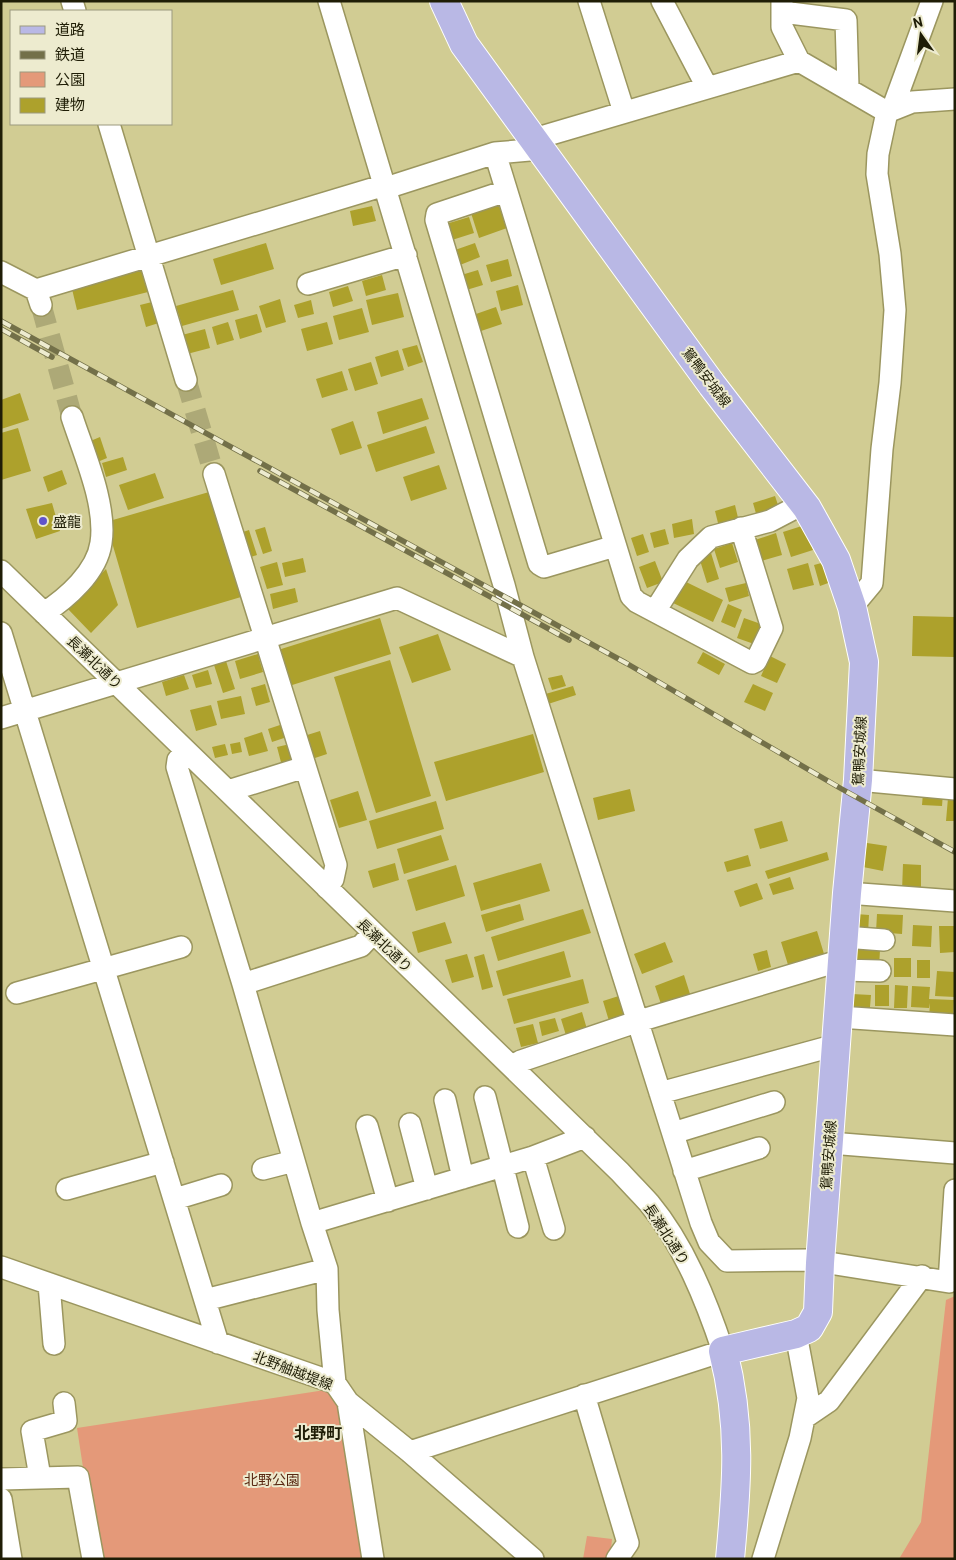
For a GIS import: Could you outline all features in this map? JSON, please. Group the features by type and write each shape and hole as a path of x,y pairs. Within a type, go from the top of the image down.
{"main road":[{"name":"鴛鴨安城線","path":"444,1 464,44 712,385 802,501 821,530 836,560 852,607 864,662 858,780 842,956 817,1315 809,1328 796,1334 723,1351"},
{"path":"723,1351 734,1404 738,1465 730,1559"}],"street":[{"path":"329,1 504,585 523,657 639,1021 684,1171 709,1242 727,1261 810,1260 820,1263 922,1276 949,1282 955,1190"},
{"path":"589,1 624,112"},
{"path":"662,1 707,87"},
{"path":"852,607 872,583 895,310 890,254 877,174 878,154 890,111 932,1"},
{"path":"848,87 846,20 782,7 782,27 799,61 890,111"},
{"path":"1,272 39,298 148,257 495,153 537,144 624,112 799,61"},
{"path":"890,111 912,102 955,99"},
{"path":"108,125 186,380"},
{"path":"495,153 631,596 745,661 752,663 756,661 772,628 741,528"},
{"path":"506,191 437,214 436,220 539,564 544,567 615,546"},
{"path":"308,284 406,255"},
{"path":"44,613 69,594 92,566 102,543 100,507 72,417"},
{"path":"214,474 336,865 333,879 327,888"},
{"path":"655,611 688,559 711,537 770,521 791,510 802,501"},
{"name":"長瀬北通り","path":"1,571 585,1137 650,1204 670,1234 690,1270 723,1351"},
{"path":"1,718 119,684 265,636 398,598 523,657"},
{"path":"1,633 218,1343"},
{"path":"186,751 178,760 177,767 327,1269 328,1310 335,1383"},
{"path":"228,791 305,767"},
{"path":"858,780 955,789"},
{"path":"847,893 955,901"},
{"path":"243,984 360,946 373,933"},
{"path":"512,1066 521,1061 639,1021 842,956 884,940"},
{"path":"17,993 181,947"},
{"path":"842,956 880,971"},
{"path":"839,1017 955,1025"},
{"path":"660,1093 836,1045"},
{"path":"485,1097 518,1227"},
{"path":"445,1100 462,1178"},
{"path":"673,1133 774,1102"},
{"path":"410,1124 427,1189"},
{"path":"367,1126 388,1201"},
{"path":"312,1223 533,1157 585,1137"},
{"path":"830,1143 955,1153"},
{"path":"684,1171 759,1148"},
{"path":"533,1157 554,1229"},
{"path":"263,1169 294,1161"},
{"path":"66,1189 163,1162"},
{"path":"175,1199 221,1185"},
{"name":"北野舳越堤線","path":"1,1267 335,1383 348,1402 410,1452 529,1557"},
{"path":"205,1300 327,1269"},
{"path":"804,1418 829,1401 922,1276"},
{"path":"48,1284 54,1344"},
{"path":"764,1559 808,1398 796,1334"},
{"path":"410,1452 723,1351"},
{"path":"584,1395 628,1543 617,1559"},
{"path":"348,1402 373,1559"},
{"path":"40,1478 32,1431 66,1421 64,1403"},
{"path":"1,1480 78,1477 93,1559"},
{"path":"1,1499 11,1559"}],"green space":[{"path":"955,1296 955,1559 899,1559 921,1522 946,1300"},
{"name":"北野公園","path":"325,1390 336,1392 368,1559 97,1559 77,1428"},
{"path":"587,1536 612,1539 610,1559 583,1559"}],"building":[{"path":"498,203 507,228 479,238 471,213"},
{"path":"372,206 376,221 353,226 350,211"},
{"path":"469,217 474,233 452,240 446,224"},
{"path":"266,243 274,269 221,285 213,259"},
{"path":"475,243 480,257 460,265 455,250"},
{"path":"508,259 512,276 491,282 486,265"},
{"path":"142,270 148,292 77,310 72,289"},
{"path":"478,270 483,285 463,291 458,276"},
{"path":"382,275 386,290 366,296 362,281"},
{"path":"518,285 523,305 501,311 496,291"},
{"path":"348,286 353,301 333,307 329,292"},
{"path":"233,290 239,310 182,326 176,306"},
{"path":"398,293 404,317 372,325 366,300"},
{"path":"280,299 286,322 266,328 259,306"},
{"path":"311,300 314,314 298,318 294,305"},
{"path":"156,301 162,322 146,327 140,305"},
{"path":"496,307 502,324 481,331 476,314"},
{"path":"362,308 369,332 339,340 333,316"},
{"path":"257,314 262,332 240,339 235,320"},
{"path":"228,322 234,340 217,345 212,327"},
{"path":"327,322 333,344 307,351 301,329"},
{"path":"205,329 210,348 187,354 182,335"},
{"path":"417,345 423,362 408,367 402,349"},
{"path":"398,350 404,370 381,377 375,357"},
{"path":"371,362 378,384 355,391 348,369"},
{"path":"342,371 348,390 322,398 316,379"},
{"path":"20,393 29,420 1,429 1,400"},
{"path":"422,398 429,419 383,434 377,412"},
{"path":"353,421 362,448 340,455 331,429"},
{"path":"426,426 435,453 376,472 367,445"},
{"path":"18,428 31,471 1,480 1,433"},
{"path":"100,437 107,458 95,463 88,442"},
{"path":"123,457 127,470 106,477 102,463"},
{"path":"439,465 447,489 411,501 403,477"},
{"path":"62,470 67,484 48,492 43,477"},
{"path":"155,473 164,498 128,510 119,485"},
{"path":"209,492 241,597 137,628 106,522"},
{"path":"775,496 780,511 757,517 753,503"},
{"path":"52,503 60,531 36,539 26,509"},
{"path":"735,505 739,522 719,527 715,511"},
{"path":"692,519 694,534 674,538 672,524"},
{"path":"805,525 813,550 791,557 783,532"},
{"path":"265,527 272,551 263,554 255,530"},
{"path":"665,529 669,544 654,548 650,533"},
{"path":"249,530 257,555 248,558 240,533"},
{"path":"776,533 782,555 761,561 755,540"},
{"path":"643,534 649,552 637,556 631,538"},
{"path":"732,543 738,562 720,568 714,549"},
{"path":"711,553 719,579 707,583 699,557"},
{"path":"303,558 306,572 285,577 282,563"},
{"path":"655,561 663,582 647,588 639,567"},
{"path":"277,562 283,585 267,589 260,567"},
{"path":"825,562 831,582 820,586 814,565"},
{"path":"808,563 814,585 793,590 787,569"},
{"path":"106,569 118,605 91,633 67,608"},
{"path":"682,580 723,600 713,622 671,602"},
{"path":"746,583 749,596 729,602 725,588"},
{"path":"295,588 298,602 273,609 270,594"},
{"path":"728,604 742,610 735,628 721,622"},
{"path":"913,616 955,617 955,657 912,656"},
{"path":"380,618 391,654 289,686 278,650"},
{"path":"744,618 761,624 754,644 737,638"},
{"path":"438,634 451,670 412,683 399,647"},
{"path":"703,652 725,664 719,675 697,663"},
{"path":"258,654 263,672 240,679 235,661"},
{"path":"770,656 786,664 777,683 761,676"},
{"path":"390,660 431,796 376,813 334,677"},
{"path":"226,661 235,689 223,693 214,665"},
{"path":"208,670 212,684 196,688 192,675"},
{"path":"184,675 189,689 166,696 162,682"},
{"path":"562,675 566,686 552,690 548,678"},
{"path":"265,684 270,702 256,706 251,688"},
{"path":"753,684 773,693 765,711 744,702"},
{"path":"573,686 576,695 545,705 542,695"},
{"path":"241,696 245,714 221,719 217,701"},
{"path":"211,705 217,725 196,731 190,710"},
{"path":"283,724 287,737 272,742 268,729"},
{"path":"320,731 327,754 312,759 304,736"},
{"path":"262,732 268,751 249,756 244,738"},
{"path":"533,734 544,772 446,801 434,762"},
{"path":"240,742 242,752 232,754 230,744"},
{"path":"225,744 228,755 215,758 212,747"},
{"path":"290,744 296,763 282,766 277,747"},
{"path":"630,789 635,811 598,820 593,798"},
{"path":"358,791 367,820 339,828 330,800"},
{"path":"923,793 943,793 942,806 922,805"},
{"path":"948,798 955,798 955,821 946,821"},
{"path":"436,801 444,829 377,849 369,821"},
{"path":"782,821 788,841 760,849 754,829"},
{"path":"441,835 449,860 404,874 397,849"},
{"path":"867,843 887,846 883,871 863,867"},
{"path":"827,852 829,860 768,879 765,871"},
{"path":"748,855 751,866 727,872 724,862"},
{"path":"395,863 399,880 373,888 368,871"},
{"path":"541,863 550,891 481,911 473,883"},
{"path":"903,864 921,865 921,892 902,891"},
{"path":"456,865 465,896 416,911 407,880"},
{"path":"790,877 794,889 773,895 769,884"},
{"path":"757,883 763,899 740,907 734,891"},
{"path":"520,904 524,920 486,932 481,915"},
{"path":"583,909 591,933 498,961 491,937"},
{"path":"856,914 869,915 868,934 855,933"},
{"path":"877,914 903,915 902,934 876,932"},
{"path":"445,922 452,943 418,953 412,932"},
{"path":"913,925 932,926 931,947 912,946"},
{"path":"939,926 955,926 955,952 940,953"},
{"path":"817,931 825,957 789,968 781,942"},
{"path":"665,942 673,962 642,974 634,954"},
{"path":"857,948 880,950 879,967 855,965"},
{"path":"767,950 771,967 758,971 753,954"},
{"path":"564,951 571,977 503,996 496,971"},
{"path":"467,954 474,977 452,983 445,960"},
{"path":"484,954 493,987 482,990 474,957"},
{"path":"894,958 911,958 911,977 894,977"},
{"path":"917,960 930,960 930,978 917,978"},
{"path":"937,971 955,972 955,997 935,996"},
{"path":"684,975 690,994 661,1004 655,986"},
{"path":"583,979 589,1003 514,1024 507,999"},
{"path":"875,985 889,985 889,1006 875,1006"},
{"path":"895,985 908,986 907,1008 894,1008"},
{"path":"912,986 930,987 929,999 954,1000 953,1019 929,1018 930,1003 929,1008 911,1007"},
{"path":"625,994 631,1014 609,1021 603,1001"},
{"path":"852,994 871,995 869,1019 850,1017"},
{"path":"582,1012 589,1036 568,1042 561,1019"},
{"path":"555,1018 559,1031 542,1036 539,1022"},
{"path":"533,1024 538,1043 521,1047 516,1028"}],"tunnel":[{"path":"41,305 72,417"},
{"path":"186,380 214,474"}],"railway":[{"path":"1,321 626,663 840,788 955,852"},
{"path":"1,329 52,357"},
{"path":"260,471 569,640"}],"place":[{"name":"盛龍","path":"43,521"}],"district":[{"name":"北野町","path":"318,1432"}]}
